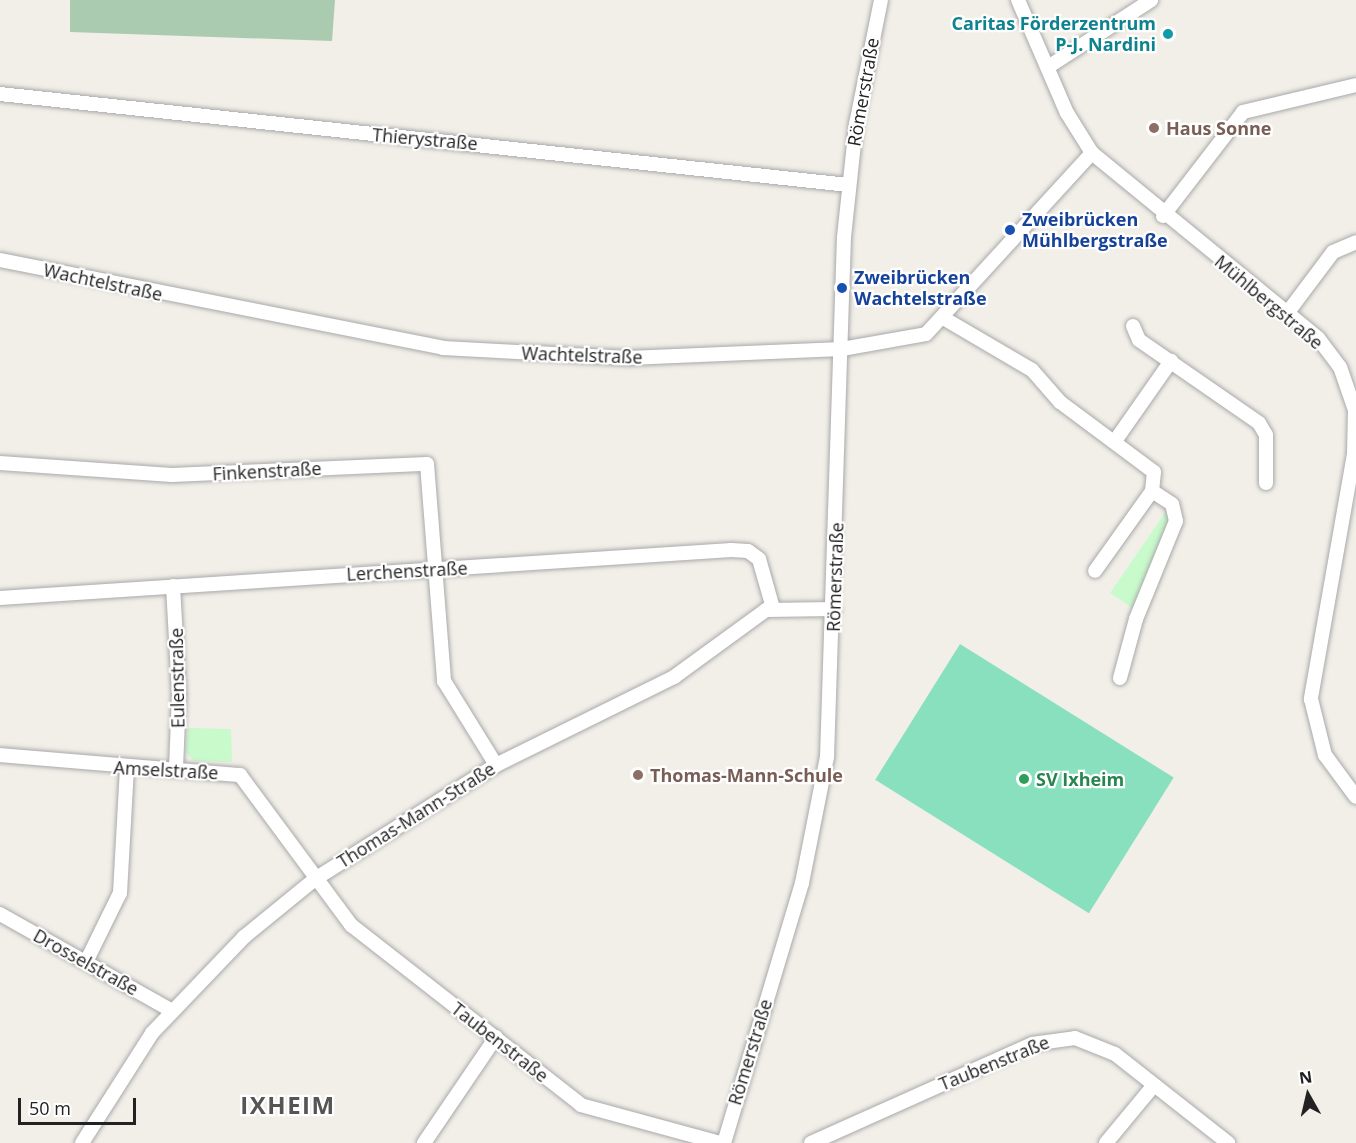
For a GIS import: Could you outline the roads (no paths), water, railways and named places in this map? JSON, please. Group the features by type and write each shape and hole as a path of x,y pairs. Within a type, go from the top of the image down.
{"street":[{"name":"Römerstraße","path":"722,1143 802,883 821,797 834,609 849,185 881,0"},
{"name":"Mühlbergstraße","path":"1018,0 1067,113 1092,153 1163,216 1288,312 1340,367 1355,410 1350,510 1311,699 1325,755 1356,797"},
{"path":"1048,67 1151,0"},
{"path":"1163,216 1243,112 1356,85"},
{"name":"Thierystraße","path":"0,94 849,185"},
{"name":"Wachtelstraße","path":"0,260 443,348 628,358 842,349 914,339 945,319 1092,153"},
{"path":"1288,312 1333,252 1356,242"},
{"path":"945,319 1032,370 1059,402 1115,441 1154,472 1152,491 1095,571"},
{"path":"1133,326 1139,340 1259,423 1266,435 1266,483"},
{"path":"1115,441 1171,361"},
{"name":"Finkenstraße","path":"0,463 182,475 421,462 431,478 438,569"},
{"path":"1120,678 1136,619 1176,521 1172,504 1152,491"},
{"name":"Lerchenstraße","path":"0,598 748,551 765,570 773,608"},
{"path":"438,569 444,681 495,765"},
{"name":"Eulenstraße","path":"173,586 179,694 176,770"},
{"path":"773,608 834,609"},
{"name":"Thomas-Mann-Straße","path":"82,1143 132,1059 172,1011 243,937 315,879 495,765 674,677 773,608"},
{"name":"Amselstraße","path":"0,755 127,768 225,772 250,783 315,879"},
{"path":"87,960 120,893 127,768"},
{"name":"Taubenstraße","path":"315,879 351,925 597,1114 722,1143"},
{"name":"Drosselstraße","path":"0,914 87,960 172,1011"},
{"path":"424,1143 496,1037"},
{"name":"Taubenstraße","path":"811,1143 997,1059 1056,1039 1104,1047 1228,1143"},
{"path":"1106,1143 1154,1085"}],"place":[{"name":"Caritas Förderzentrum P-J. Nardini","path":"1168,34"},
{"name":"Haus Sonne","path":"1154,128"},
{"name":"Zweibrücken Mühlbergstraße","path":"1010,230"},
{"name":"Zweibrücken Wachtelstraße","path":"842,288"},
{"name":"Thomas-Mann-Schule","path":"638,775"},
{"name":"SV Ixheim","path":"1024,779"}],"district":[{"name":"IXHEIM","path":"288,1105"}]}
